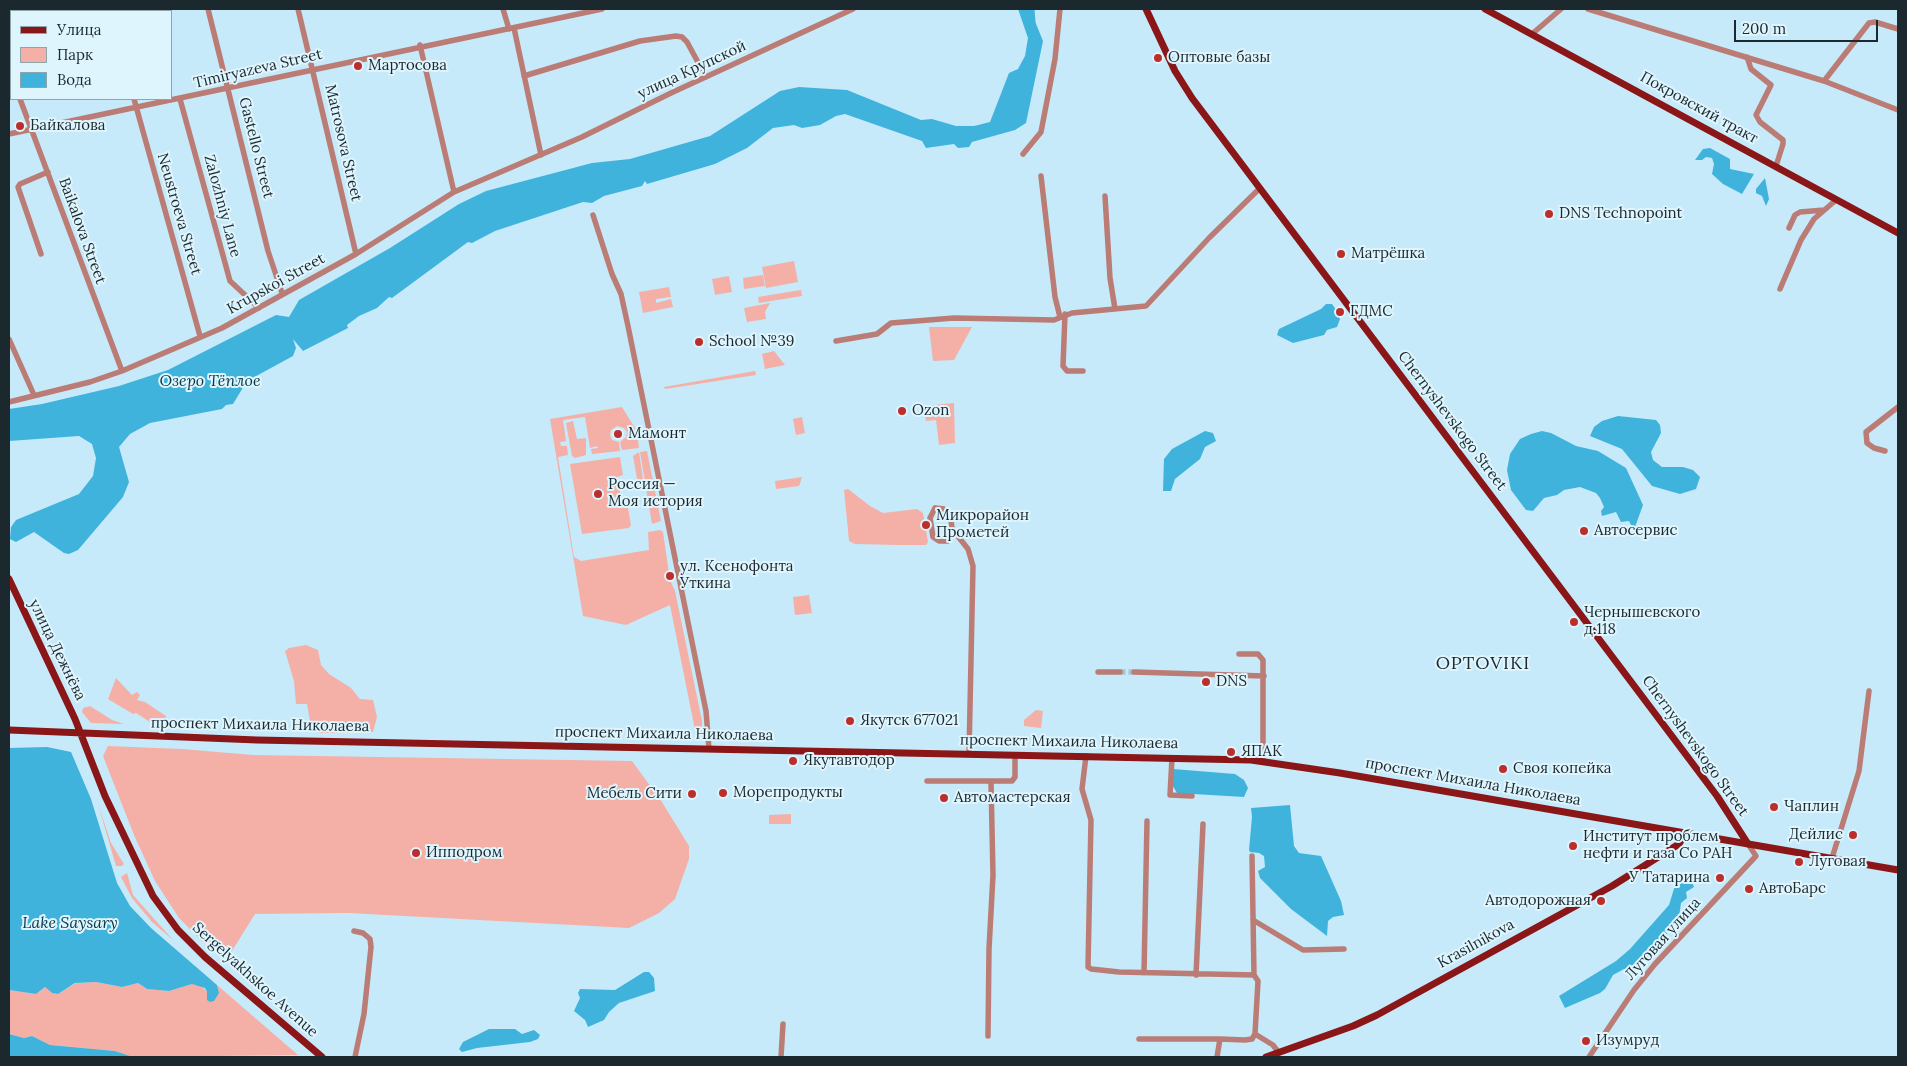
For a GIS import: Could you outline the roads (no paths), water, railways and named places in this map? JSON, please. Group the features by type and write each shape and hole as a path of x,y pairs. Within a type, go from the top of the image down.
{"main road":[{"name":"Chernyshevskogo Street","path":"1146,9 1184,86 1259,189 1717,796 1748,844"},
{"name":"Покровский тракт","path":"1485,9 1898,233"},
{"name":"улица Дежнёва","path":"9,579 81,734"},
{"name":"проспект Михаила Николаева","path":"9,730 257,740 1263,761 1898,870"},
{"name":"Sergelyakhskoe Avenue","path":"81,734 105,796 142,874 166,915 205,957 322,1057"},
{"name":"Krasilnikova","path":"1266,1057 1353,1026 1377,1015 1612,886 1679,844 1685,833"}],"street":[{"name":"Gastello Street","path":"208,9 268,251 282,293"},
{"name":"Matrosova Street","path":"298,9 356,254"},
{"path":"503,9 511,28 524,76 541,155"},
{"name":"Timiryazeva Street","path":"9,134 180,99 420,45 602,9"},
{"name":"улица Крупской","path":"541,155 706,76 854,9"},
{"path":"1023,154 1041,132 1055,59 1060,9"},
{"path":"1532,34 1560,9"},
{"path":"1588,9 1824,81 1898,110"},
{"path":"1824,81 1869,24 1875,22 1898,29"},
{"path":"524,76 640,41 676,36 682,37 687,42 706,76"},
{"path":"420,45 454,192"},
{"path":"1747,58 1751,68 1771,86 1756,114 1760,122 1782,140 1783,144 1776,166"},
{"name":"Zalozhniy Lane","path":"180,99 230,281 259,308"},
{"name":"Baikalova Street","path":"20,100 122,372"},
{"name":"Neustroeva Street","path":"134,100 200,336"},
{"name":"Krupskoi Street","path":"9,402 122,372 200,336 222,328 282,293 356,254 454,192 541,155"},
{"path":"41,254 18,187 20,184 48,172"},
{"path":"1040,176 1055,297 1063,316 1063,366 1068,371 1083,371"},
{"path":"836,341 877,334 891,323 954,318 1054,320 1063,316 1146,306 1209,238 1259,189"},
{"path":"1105,196 1110,278 1115,309"},
{"path":"1780,289 1800,240 1814,219 1836,200"},
{"path":"1789,228 1795,215 1800,212 1824,210"},
{"path":"593,215 612,274 621,294 628,326 686,621 706,711 708,749"},
{"path":"9,339 34,395"},
{"path":"1885,451 1874,448 1867,443 1866,432 1898,407"},
{"path":"948,541 952,538 953,530 948,510 938,508 932,511 930,518 933,537 939,541 948,541 966,546"},
{"path":"953,530 971,554 973,566 969,754"},
{"path":"1239,654 1262,656 1264,676 1263,761"},
{"path":"1098,672 1120,672"},
{"path":"1134,672 1264,676"},
{"path":"1832,858 1858,771 1869,691"},
{"path":"927,781 1012,781 1015,777 1015,755"},
{"path":"1086,756 1082,790 1091,820 1088,967 1091,969 1144,973 1196,975 1254,974"},
{"path":"1172,758 1170,795 1192,796"},
{"path":"988,1036 989,949 993,874 991,782"},
{"path":"1144,973 1147,821"},
{"path":"1196,975 1204,824"},
{"name":"Луговая улица","path":"1589,1057 1629,998 1655,964 1756,856 1748,844"},
{"path":"1139,1038 1252,1039 1255,1034 1258,981 1254,974 1252,856"},
{"path":"1253,920 1303,950 1344,949"},
{"path":"354,931 363,933 370,939 371,947 366,996 356,1057"},
{"path":"781,1057 783,1024"},
{"path":"1255,1034 1273,1044 1278,1053"},
{"path":"1217,1057 1220,1038"}],"water":[{"name":"Озеро Тёплое","path":"1018,9 1030,9 1043,41 1026,123 1015,130 972,142 969,147 958,148 954,144 926,148 922,141 845,114 836,116 820,125 802,128 794,125 773,128 747,148 715,164 647,184 645,181 642,186 604,196 592,203 583,202 495,231 472,243 468,242 392,298 389,297 377,308 359,316 347,325 348,328 303,351 293,339 296,348 293,356 247,381 233,404 226,405 222,409 150,423 130,434 119,447 129,482 123,497 78,550 69,554 64,553 34,532 16,542 10,539 11,527 16,520 79,494 93,476 96,458 92,444 79,436 9,441 9,409 42,404 119,386 168,370 276,315 289,317 299,300 390,248 459,204 486,191 592,163 630,159 710,136 780,91 799,87 847,90 921,120 932,119 956,126 974,126 990,122 1009,73 1018,69 1025,56 1028,38"},
{"path":"1710,148 1730,159 1730,169 1754,174 1742,194 1723,184 1712,174 1714,164 1712,158 1706,157 1702,160 1695,160 1703,149"},
{"path":"1765,178 1769,199 1766,206 1762,196 1756,193 1756,189"},
{"path":"1326,304 1332,304 1337,311 1340,319 1337,327 1327,330 1324,335 1293,343 1277,335 1279,329 1321,309"},
{"path":"1618,416 1656,420 1660,425 1661,433 1651,452 1653,460 1662,467 1683,467 1693,470 1700,477 1696,489 1680,494 1652,486 1622,449 1590,436 1594,427 1602,421"},
{"path":"1205,431 1213,433 1216,441 1205,447 1200,459 1175,479 1171,491 1163,491 1164,459 1172,449"},
{"path":"1542,431 1551,433 1576,446 1598,451 1626,468 1643,505 1635,527 1632,527 1629,521 1621,522 1616,512 1602,516 1601,511 1604,507 1600,498 1596,493 1580,487 1564,490 1557,495 1544,498 1533,511 1526,510 1511,490 1507,470 1510,454 1520,439"},
{"name":"Lake Saysary","path":"47,747 71,752 91,799 117,883 130,906 151,928 217,985 219,993 214,1001 210,1002 207,1000 205,988 192,984 169,991 147,989 138,983 122,987 96,982 75,983 58,994 52,993 45,987 36,994 9,990 9,748"},
{"path":"1173,769 1235,774 1244,780 1248,788 1244,797 1177,793 1171,783"},
{"path":"1290,805 1294,846 1299,853 1321,856 1341,901 1344,915 1333,917 1328,921 1327,936 1291,909 1260,878 1258,871 1265,867 1264,856 1249,850 1251,808"},
{"path":"1684,876 1691,880 1694,887 1686,892 1687,898 1681,903 1679,917 1652,954 1641,961 1637,968 1624,969 1613,975 1605,989 1600,993 1565,1008 1559,996 1616,961 1630,949 1669,905 1677,879"},
{"path":"644,972 649,972 654,978 655,991 619,1003 609,1012 604,1020 588,1027 585,1020 574,1011 580,998 578,993 580,989 615,990"},
{"path":"489,1029 515,1029 522,1034 534,1030 540,1035 538,1039 530,1042 477,1048 462,1052 459,1049 463,1042"},
{"path":"9,1034 24,1038 32,1036 50,1045 115,1051 133,1057 9,1057"}],"waterway":[{"path":"1032,9 1033,23"}],"tunnel":[{"path":"1120,672 1134,672"}],"place":[{"name":"Оптовые базы","path":"1158,58"},
{"name":"Мартосова","path":"358,66"},
{"name":"Байкалова","path":"20,126"},
{"name":"DNS Technopoint","path":"1549,214"},
{"name":"Матрёшка","path":"1341,254"},
{"name":"ГДМС","path":"1340,312"},
{"name":"School №39","path":"699,342"},
{"name":"Ozon","path":"902,411"},
{"name":"Мамонт","path":"618,434"},
{"name":"Россия — Моя история","path":"598,494"},
{"name":"Микрорайон Прометей","path":"926,525"},
{"name":"Автосервис","path":"1584,531"},
{"name":"ул. Ксенофонта Уткина","path":"670,576"},
{"name":"Чернышевского д.118","path":"1574,622"},
{"name":"DNS","path":"1206,682"},
{"name":"Якутск 677021","path":"850,721"},
{"name":"ЯПАК","path":"1231,752"},
{"name":"Якутавтодор","path":"793,761"},
{"name":"Своя копейка","path":"1503,769"},
{"name":"Морепродукты","path":"723,793"},
{"name":"Мебель Сити","path":"692,794"},
{"name":"Автомастерская","path":"944,798"},
{"name":"Чаплин","path":"1774,807"},
{"name":"Дейлис","path":"1853,835"},
{"name":"Институт проблем нефти и газа Со РАН","path":"1573,846"},
{"name":"Ипподром","path":"416,853"},
{"name":"Луговая","path":"1799,862"},
{"name":"У Татарина","path":"1720,878"},
{"name":"АвтоБарс","path":"1749,889"},
{"name":"Автодорожная","path":"1601,901"},
{"name":"Изумруд","path":"1586,1041"}],"district":[{"name":"OPTOVIKI","path":"1483,664"}]}
